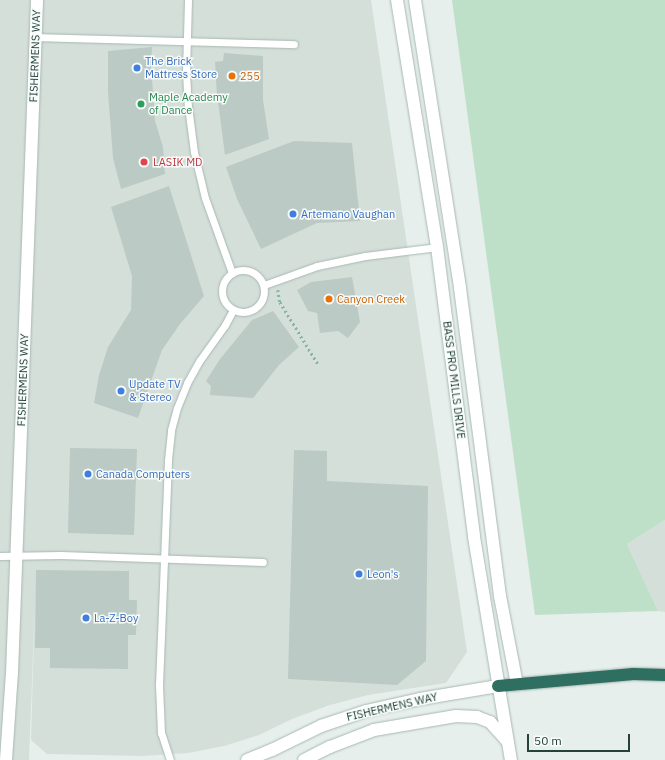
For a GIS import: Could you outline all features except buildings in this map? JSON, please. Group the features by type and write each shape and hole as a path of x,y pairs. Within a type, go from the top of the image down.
{"highway":[{"path":"498,686 633,674 665,675"}],"street":[{"name":"FISHERMENS WAY","path":"6,760 12,673 37,0"},
{"name":"BASS PRO MILLS DRIVE","path":"397,0 437,247 474,537 511,760"},
{"name":"BASS PRO MILLS DRIVE","path":"415,0 460,288 500,596 517,684"},
{"name":"FISHERMENS WAY","path":"246,760 272,750 321,726 366,711 420,699 498,686"},
{"name":"FISHERMENS WAY","path":"304,760 374,730 456,716 477,717 490,722 507,741"}],"lane":[{"path":"188,0 186,40 188,106 194,152 205,198 232,273"},
{"path":"36,37 294,44"},
{"path":"264,285 317,266 348,259 437,247"},
{"path":"246,270 253,272 259,277 264,285 264,298 254,309 247,312 233,310 223,299 223,284 232,273 246,270"},
{"path":"170,760 161,733 159,715 168,460 171,430 177,408 200,360 225,325 233,310"},
{"path":"0,556 61,555 263,562"}],"path":[{"path":"276,280 280,302 318,364"}],"shaded area":[{"path":"0,0 371,0 467,652 446,683 368,695 330,705 292,719 259,735 224,746 188,753 142,756 47,754 31,740 35,602 29,760 0,760"},
{"path":"665,520 665,612 658,611 627,544"}],"green space":[{"path":"452,0 665,0 665,520 627,544 658,611 535,615"}],"place":[{"name":"The Brick Mattress Store","path":"137,68"},
{"name":"255","path":"232,76"},
{"name":"Maple Academy of Dance","path":"141,104"},
{"name":"LASIK MD","path":"144,162"},
{"name":"Artemano Vaughan","path":"293,214"},
{"name":"Canyon Creek","path":"329,299"},
{"name":"Update TV & Stereo","path":"121,391"},
{"name":"Canada Computers","path":"88,474"},
{"name":"Leon's","path":"359,574"},
{"name":"La-Z-Boy","path":"86,618"}]}
